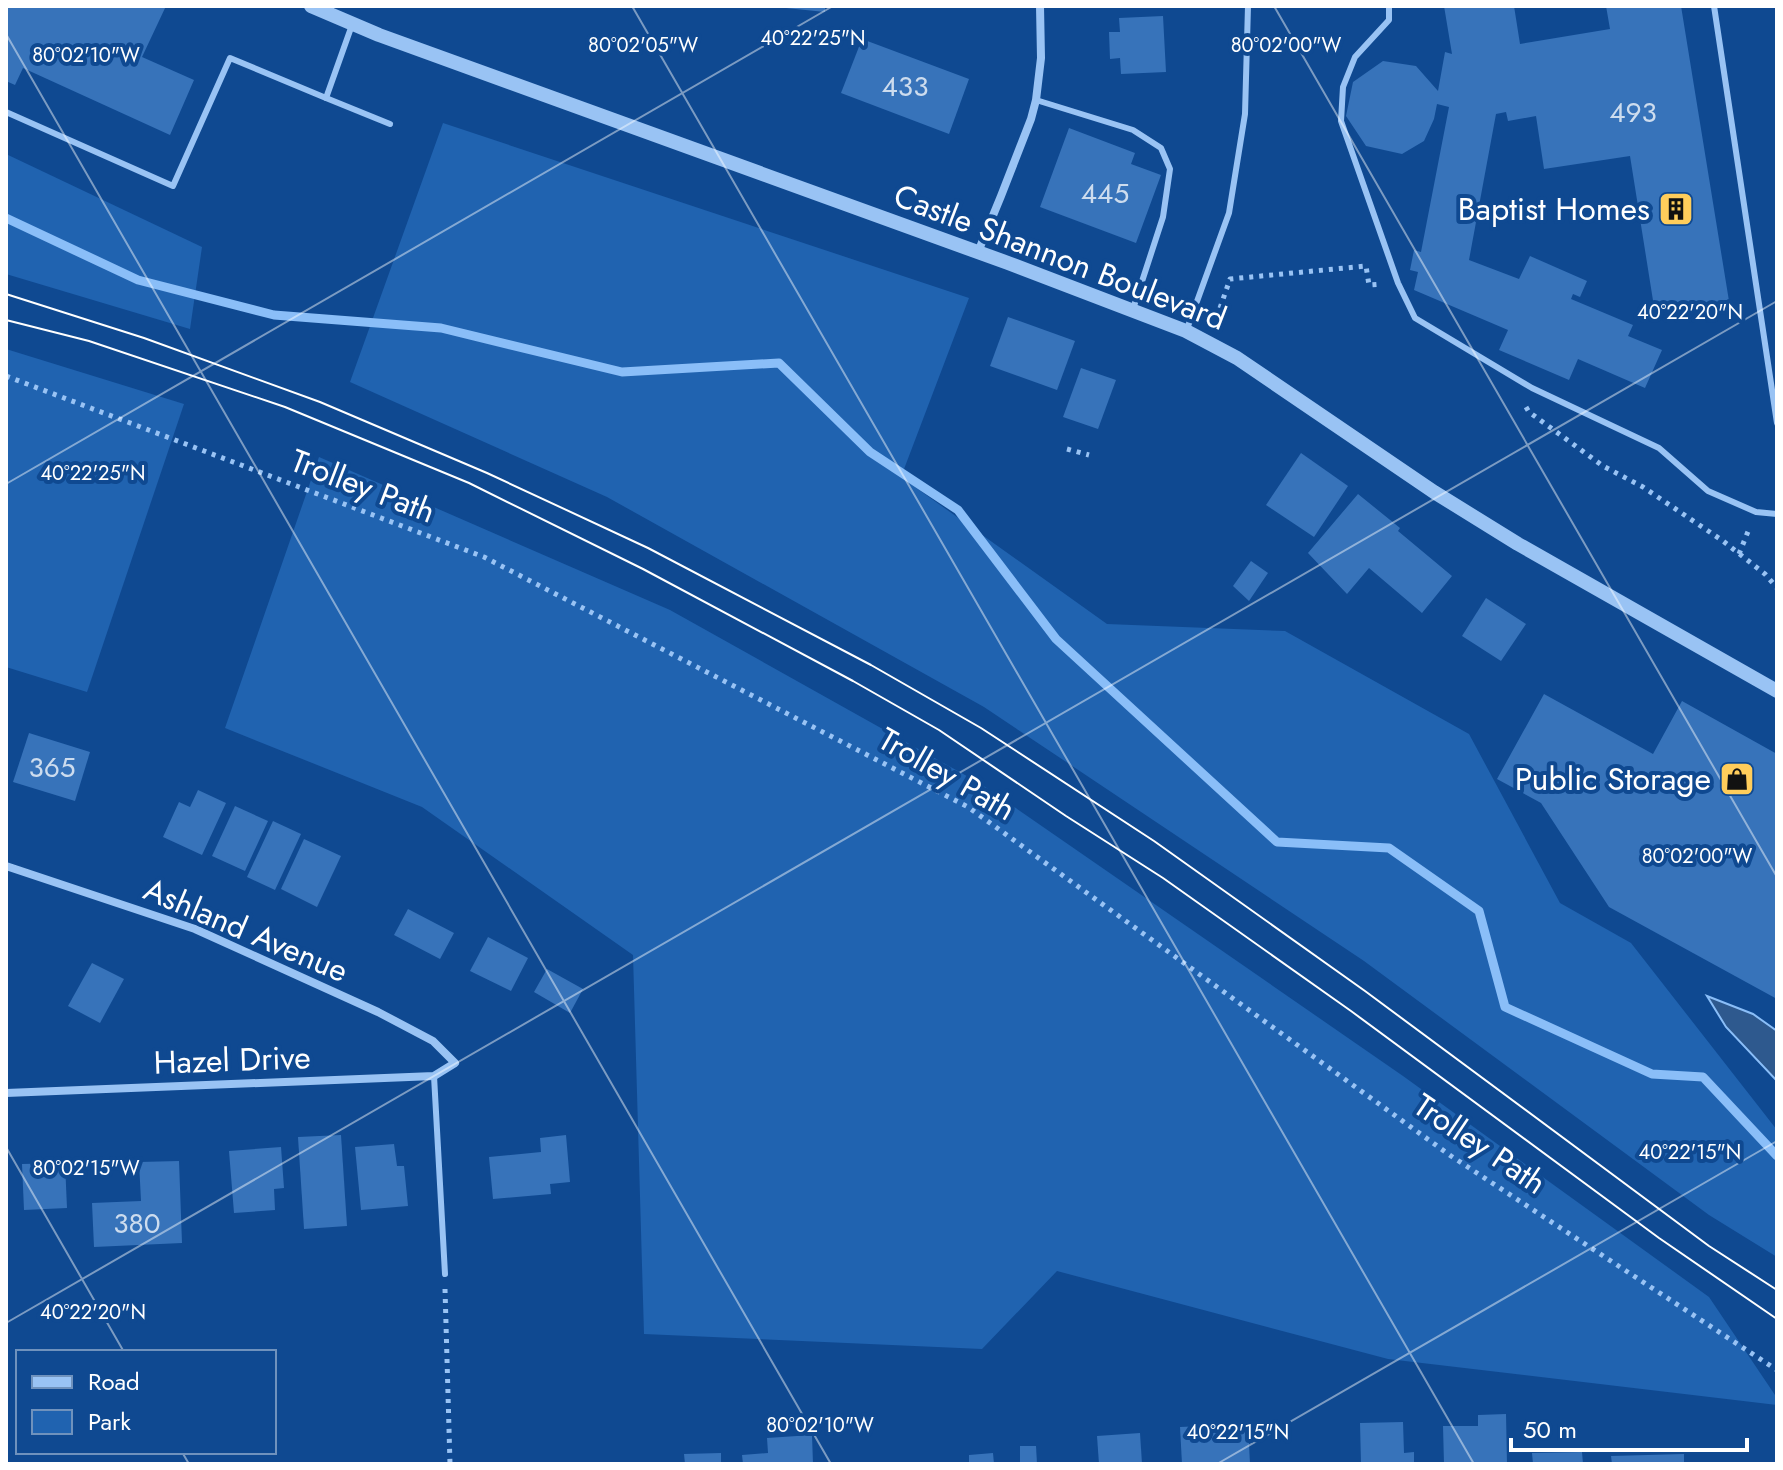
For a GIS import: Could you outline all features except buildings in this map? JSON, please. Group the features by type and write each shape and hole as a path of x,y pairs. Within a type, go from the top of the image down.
{"street":[{"name":"Castle Shannon Boulevard","path":"311,6 352,24 1186,331 1237,358 1434,492 1518,544 1777,691"},
{"path":"978,252 1036,100 1041,58 1040,6"},
{"name":"Ashland Avenue","path":"6,866 195,929 378,1012 433,1041 455,1063"},
{"name":"Hazel Drive","path":"6,1093 434,1076 455,1063"}],"lane":[{"path":"1186,331 1229,213 1245,114 1248,6"},
{"path":"1389,6 1389,20 1355,57 1343,87 1341,121 1398,283 1415,318 1532,388 1659,448 1708,491 1756,512 1777,514"},
{"path":"1714,6 1777,423"},
{"path":"326,98 352,24"},
{"path":"6,112 173,186 230,58 390,124"},
{"path":"1036,100 1133,130 1161,148 1170,169 1163,217 1133,309"},
{"path":"434,1076 445,1274"}],"path":[{"path":"1220,308 1230,279 1366,266 1369,285 1398,283"},
{"name":"Trolley Path","path":"6,376 484,557 968,807 1451,1156 1777,1370"},
{"path":"1532,388 1525,404 1529,412 1603,466 1643,487 1739,554 1765,574 1777,588"},
{"path":"1067,449 1089,455"},
{"path":"1739,554 1756,512"},
{"path":"445,1274 450,1464"}],"green space":[{"path":"443,123 969,298 901,477 1107,624 1285,631 1469,734 1560,903 1631,943 1777,1130 1777,1257 1709,1215 1364,961 984,707 607,497 350,382"},
{"path":"6,154 202,247 190,329 6,274"},
{"path":"6,349 184,404 87,692 6,667"},
{"path":"319,457 670,610 981,784 1403,1076 1709,1297 1777,1398 1777,1405 1388,1359 1057,1271 982,1349 644,1334 633,955 422,807 225,728"}],"shaded area":[{"path":"1707,996 1753,1014 1777,1031 1777,1081 1726,1027"}],"waterway":[{"path":"6,218 138,280 274,315 441,328 622,372 779,363 870,452 958,510 1056,639 1277,842 1389,848 1479,911 1505,1007 1652,1074 1703,1077 1777,1156"}],"tram line":[{"path":"6,294 144,338 320,402 487,473 648,548 871,665 981,728 1154,841 1365,991 1709,1246 1777,1290"},
{"path":"6,320 89,341 285,407 469,483 643,569 853,681 939,730 1163,878 1351,1011 1659,1238 1777,1319"}],"place":[{"name":"Baptist Homes","path":"1676,209"},
{"name":"Public Storage","path":"1737,779"}]}
